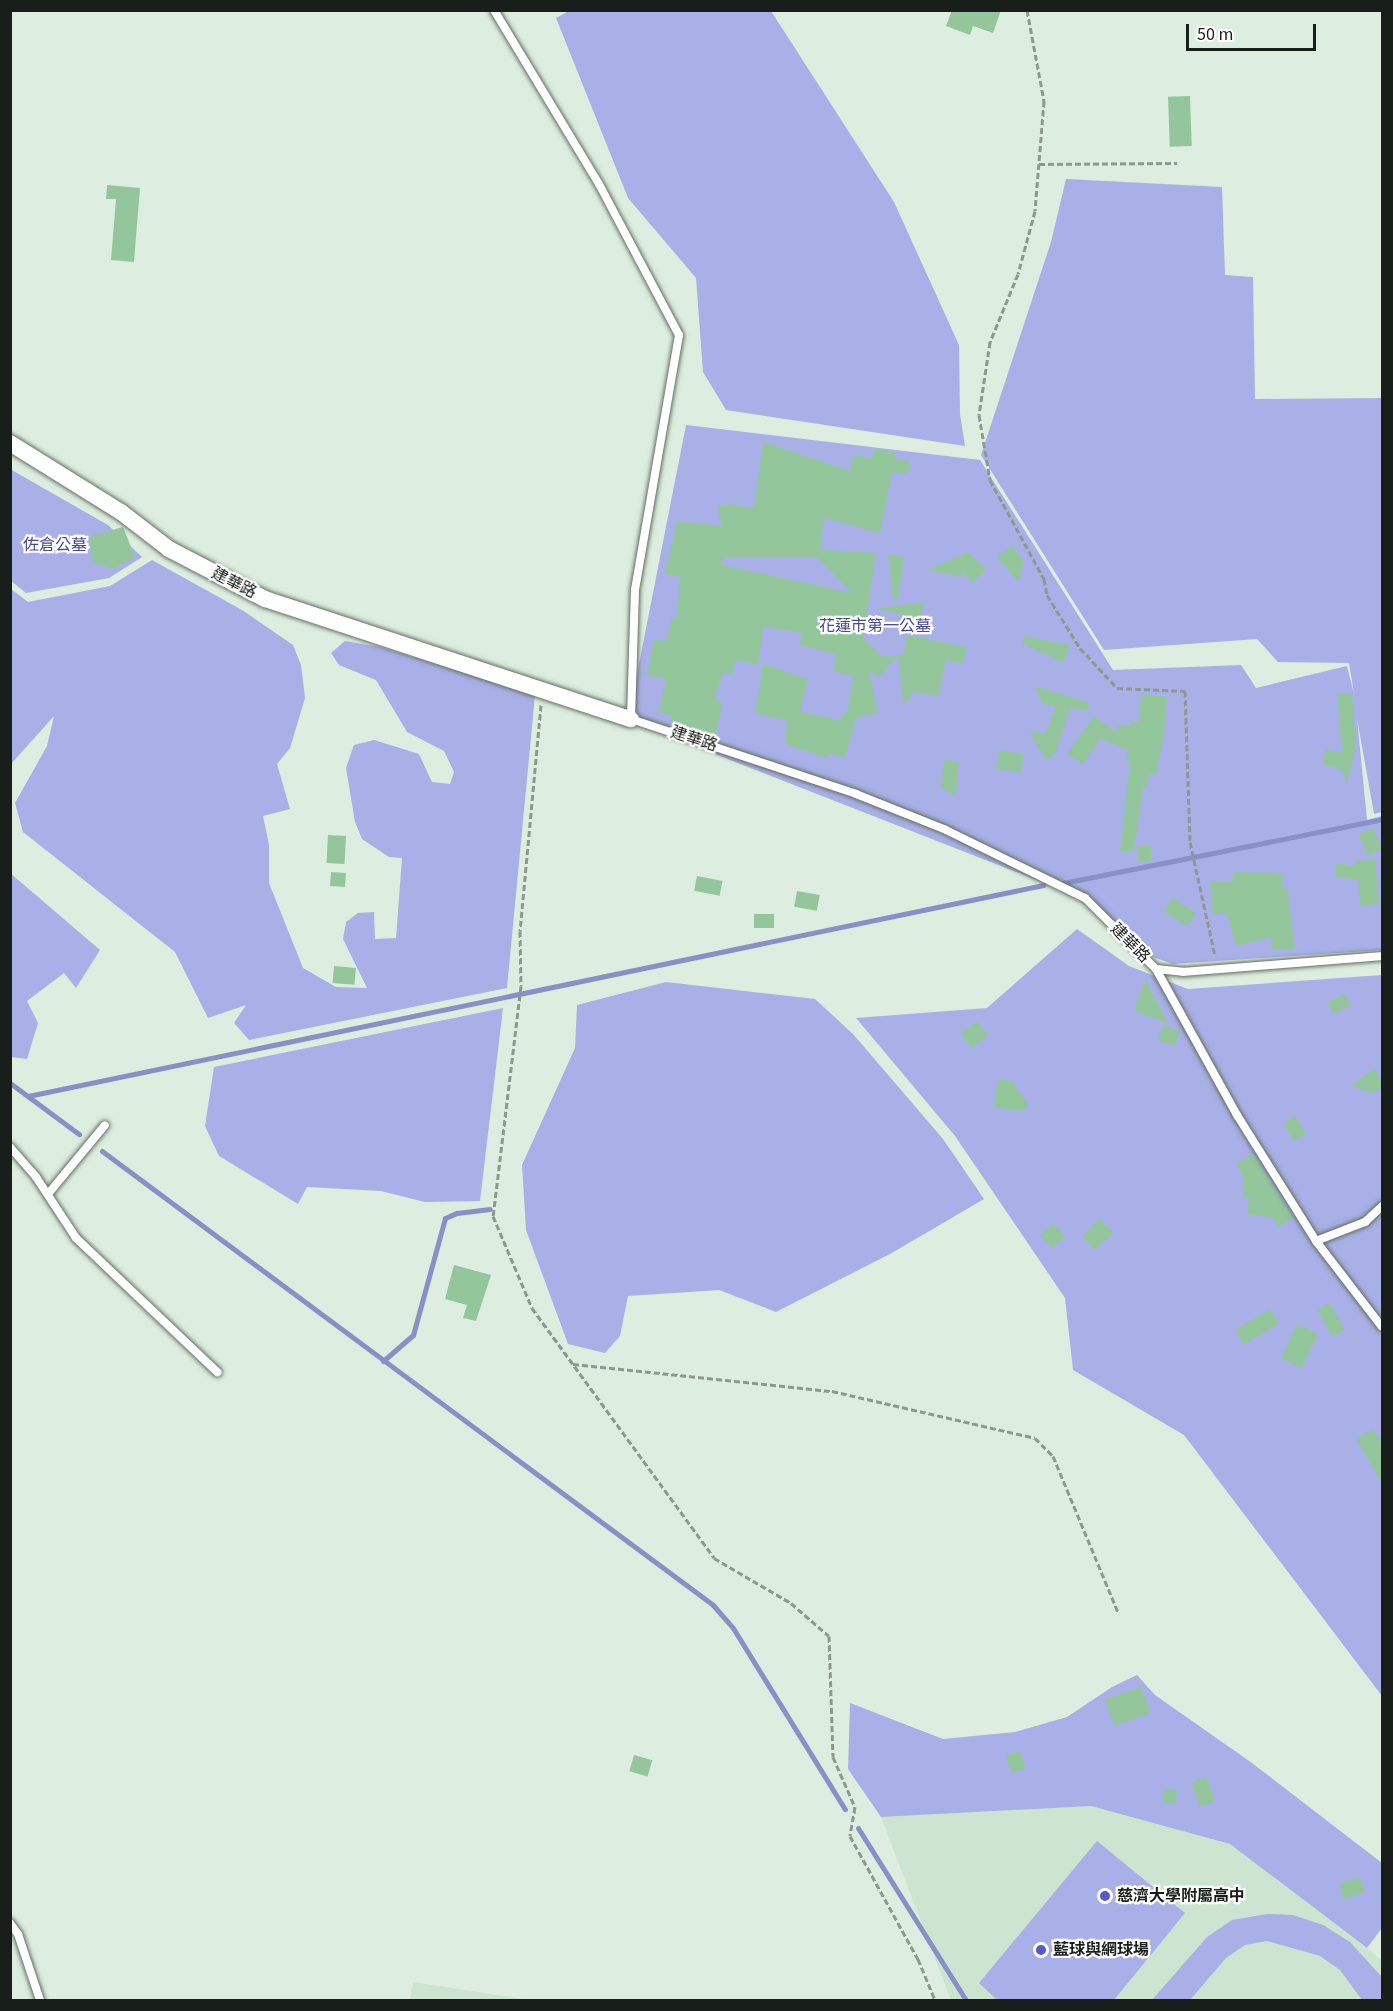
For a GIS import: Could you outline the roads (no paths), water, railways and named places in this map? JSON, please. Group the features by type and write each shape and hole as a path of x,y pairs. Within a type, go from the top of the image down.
{"street":[{"name":"建華路","path":"10,443 121,512 169,549 265,599 631,719"}],"lane":[{"path":"494,10 599,184 679,335 635,590 631,719"},
{"name":"建華路","path":"631,719 856,794 944,829 1085,898 1156,969 1218,970 1383,956"},
{"path":"1156,969 1237,1115 1316,1241 1383,1327"},
{"path":"48,1194 105,1125"},
{"path":"10,1147 48,1194 76,1238 218,1372"},
{"path":"1316,1241 1365,1222 1383,1206"},
{"path":"10,1923 18,1934 40,2001"}],"waterway":[{"path":"1063,883 1382,819"},
{"path":"28,1096 1043,885"},
{"path":"10,1083 79,1134"},
{"path":"102,1151 713,1605 733,1628 845,1809"},
{"path":"383,1361 413,1335 445,1218 457,1213 490,1209"},
{"path":"858,1828 966,2000"}],"place":[{"name":"慈濟大學附屬高中","path":"1105,1896"},
{"name":"藍球與網球場","path":"1041,1950"}],"park label":[{"name":"佐倉公墓","path":"55,545"},
{"name":"花蓮市第一公墓","path":"875,626"}]}
